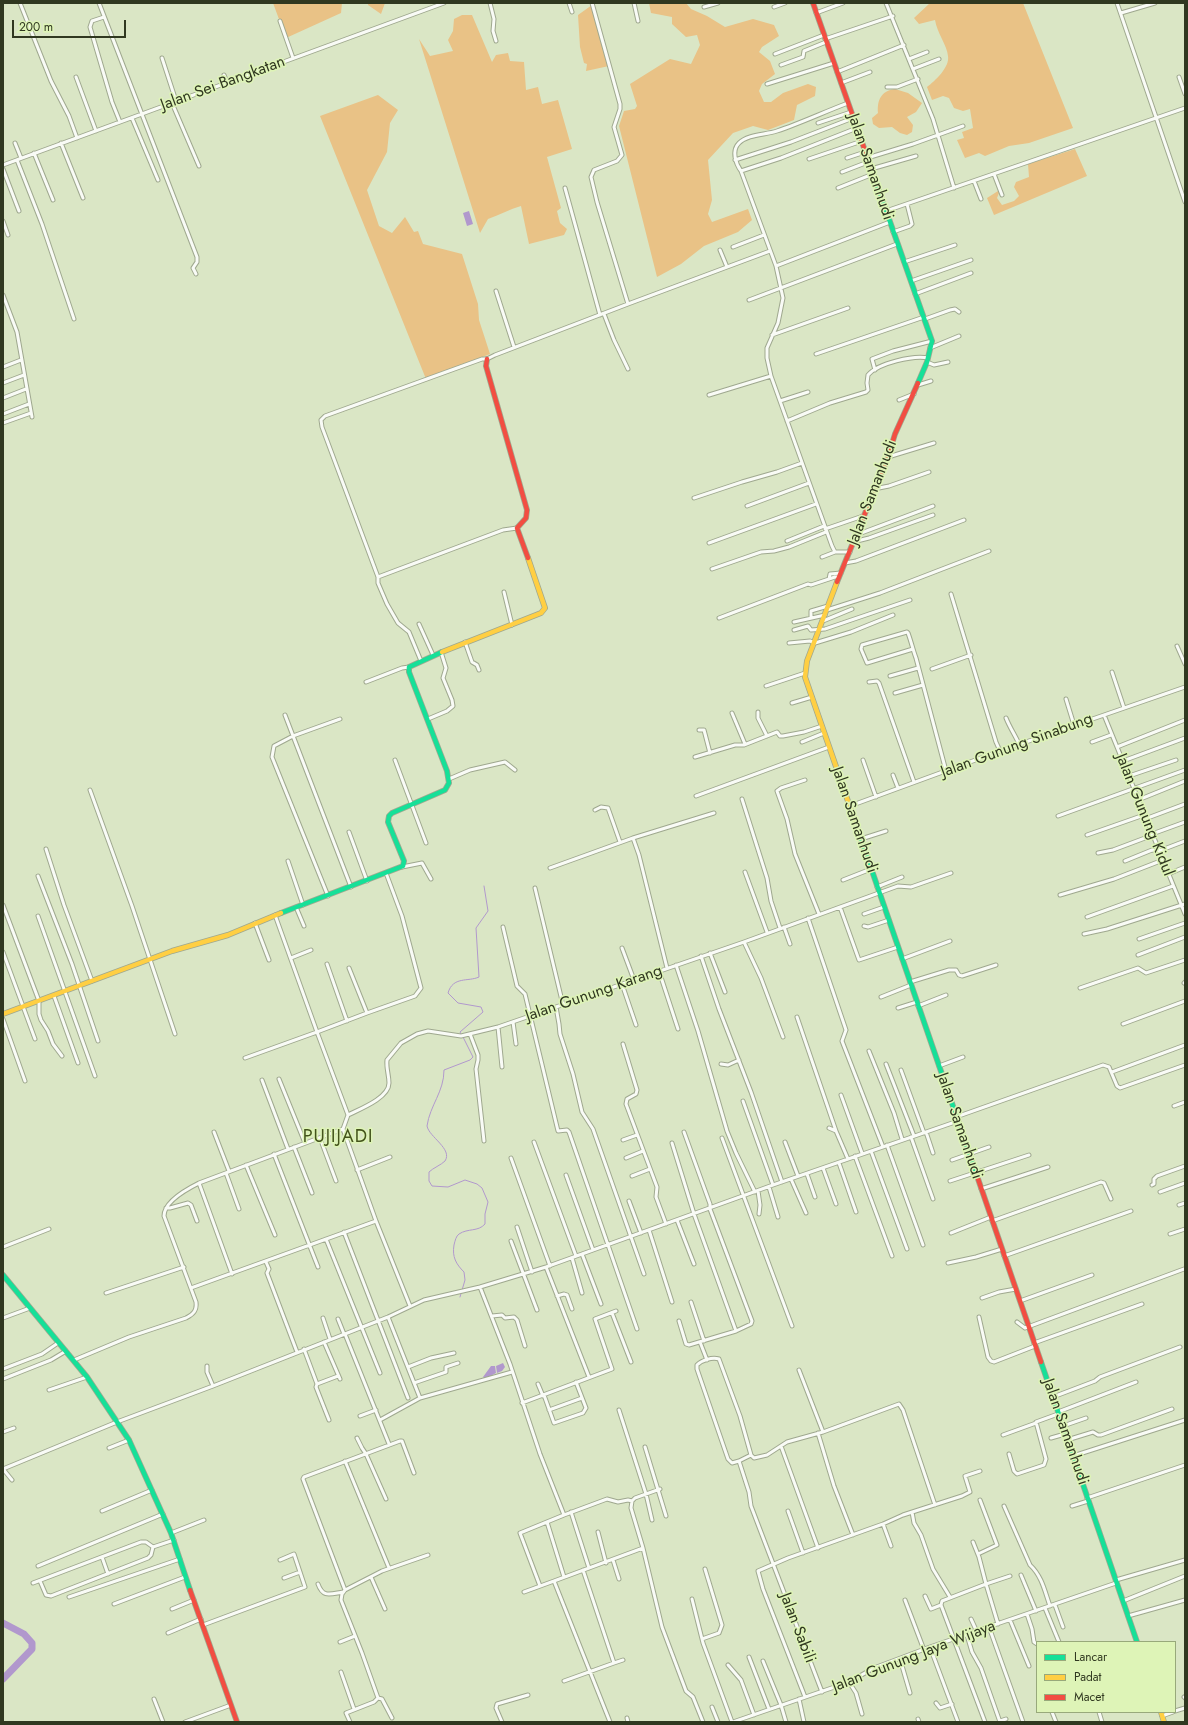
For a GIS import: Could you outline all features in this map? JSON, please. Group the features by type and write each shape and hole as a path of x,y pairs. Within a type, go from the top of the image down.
{"street":[{"path":"20,3 51,81 70,116 77,138"},
{"path":"98,3 197,258 197,262 193,268 196,274"},
{"name":"Jalan Sei Bangkatan","path":"3,165 444,3"},
{"path":"490,3 494,19 493,31 496,41"},
{"path":"569,3 572,12"},
{"path":"592,3 620,104 620,109 614,126 622,150 622,155 618,161 594,170 591,177 597,202 628,304"},
{"path":"634,3 638,21"},
{"path":"704,7 718,3"},
{"path":"774,7 785,3"},
{"name":"Jalan Samanhudi","path":"813,3 932,341 928,360 895,434 888,457 863,516 807,661 805,673 824,733 1137,1641"},
{"path":"816,13 843,3"},
{"path":"886,3 893,16 918,79 938,134 954,188"},
{"path":"1117,3 1185,202"},
{"path":"1121,13 1155,3"},
{"path":"775,54 893,16"},
{"path":"104,17 92,21 90,27 112,102 120,122"},
{"path":"280,21 293,58"},
{"path":"781,65 803,57 804,51 825,39"},
{"path":"837,72 904,45"},
{"path":"909,59 927,52"},
{"path":"162,58 176,101"},
{"path":"913,68 939,59"},
{"path":"767,84 834,63"},
{"path":"841,83 870,72"},
{"path":"224,75 227,82"},
{"path":"76,77 96,131"},
{"path":"1179,77 1185,94"},
{"path":"887,87 897,87 918,79"},
{"path":"172,103 199,166"},
{"path":"836,552 833,549 825,529 771,376 767,358 767,348 778,323 782,309 782,288 776,266 736,160 735,151 741,142 752,137 776,131 848,103"},
{"path":"886,211 1185,108"},
{"path":"818,124 851,112"},
{"path":"132,118 158,180"},
{"path":"736,160 791,142 853,118"},
{"path":"842,172 868,160 963,126"},
{"path":"741,172 857,128"},
{"path":"809,159 862,141"},
{"path":"15,144 21,158"},
{"path":"61,144 83,198"},
{"path":"848,158 865,152"},
{"path":"34,153 53,200"},
{"path":"838,188 872,172 916,156"},
{"path":"17,160 44,230 74,319"},
{"path":"3,169 19,211"},
{"path":"994,174 1002,195"},
{"path":"974,181 981,199"},
{"path":"566,188 602,314 628,369"},
{"path":"893,232 912,224 907,204"},
{"path":"3,221 8,235"},
{"path":"776,266 890,222"},
{"path":"733,247 764,235"},
{"path":"749,300 897,244"},
{"path":"904,262 954,244"},
{"path":"720,250 727,267"},
{"path":"421,661 409,632 398,623 387,604 378,583 378,577 322,427 321,420 325,416 482,359 487,359 770,251"},
{"path":"911,281 971,260"},
{"path":"915,294 971,273"},
{"path":"496,291 514,348"},
{"path":"3,295 16,332 32,418"},
{"path":"772,335 848,308"},
{"path":"816,354 950,310 959,312"},
{"path":"930,348 959,336"},
{"path":"875,370 872,359 900,349 932,341"},
{"path":"787,420 830,403 866,392 868,390 866,383 868,375 885,365 920,356 934,365 948,362"},
{"path":"378,577 503,530 517,528 526,518 527,510 486,366 487,359"},
{"path":"3,367 21,360"},
{"path":"3,383 24,375"},
{"path":"709,395 771,376"},
{"path":"918,385 931,381"},
{"path":"3,398 26,389"},
{"path":"780,401 808,392"},
{"path":"899,400 914,394"},
{"path":"3,414 29,404"},
{"path":"3,423 31,413"},
{"path":"888,457 934,443"},
{"path":"694,498 802,463"},
{"path":"874,489 889,486 930,472"},
{"path":"747,506 809,483"},
{"path":"709,543 816,504"},
{"path":"856,535 933,506"},
{"path":"853,542 869,538 932,515"},
{"path":"787,541 863,516"},
{"path":"845,563 856,561 964,520"},
{"path":"366,682 541,613 545,608 541,593 517,528"},
{"path":"712,569 761,552 774,552 789,547 825,529"},
{"path":"811,618 811,611 828,608 880,593 989,551"},
{"path":"822,557 836,552 850,552"},
{"path":"719,618 808,584 811,586 840,575"},
{"path":"504,592 512,624"},
{"path":"952,594 1000,751"},
{"path":"794,630 808,626 810,630 819,631 844,624 910,600"},
{"path":"823,621 852,609"},
{"path":"794,622 825,615"},
{"path":"789,643 810,641 814,643 851,632 893,615"},
{"path":"419,624 433,655"},
{"path":"913,649 867,663 861,649 862,644 906,632 913,649 946,771"},
{"path":"465,642 472,662 479,670"},
{"path":"1178,646 1185,664"},
{"path":"428,719 447,711 453,706 452,700 442,678 446,668 441,652"},
{"path":"932,669 971,656"},
{"path":"402,867 404,861 388,818 392,813 445,790 449,779 428,719 409,672 409,666"},
{"path":"890,676 918,668"},
{"path":"1112,672 1124,708"},
{"path":"766,686 805,673"},
{"path":"869,682 875,680 879,684 914,782"},
{"path":"895,693 923,685"},
{"name":"Jalan Gunung Sinabung","path":"850,806 1019,744 1185,687"},
{"path":"792,703 812,697"},
{"path":"1066,699 1074,725"},
{"path":"758,712 758,718 767,736"},
{"path":"732,713 745,744"},
{"path":"285,715 351,887"},
{"name":"Jalan Gunung Kidul","path":"1104,715 1145,819 1185,914"},
{"path":"1006,718 1011,732 1015,735 1019,744"},
{"path":"328,896 272,757 274,746 293,736 340,719"},
{"path":"1117,747 1185,720"},
{"path":"695,757 735,745 745,744 777,732 780,736 783,736 804,732 822,726"},
{"path":"699,730 704,730 710,753"},
{"path":"802,742 824,733"},
{"path":"1092,742 1111,735"},
{"path":"1123,761 1185,738"},
{"path":"696,796 829,746"},
{"path":"395,760 426,843"},
{"path":"863,760 876,797"},
{"path":"1129,776 1176,760"},
{"path":"449,779 470,770 504,762 515,770"},
{"path":"1058,816 1185,770"},
{"path":"893,775 898,788"},
{"path":"805,780 781,788 777,791 787,819 795,854 819,914"},
{"path":"1138,800 1185,782"},
{"path":"90,790 150,959 174,1034"},
{"path":"742,799 767,878 771,901 790,944"},
{"path":"1145,819 1185,804"},
{"path":"595,810 601,807 608,808 620,842"},
{"path":"550,868 620,842 714,812"},
{"path":"1087,835 1144,815"},
{"path":"1098,853 1113,850 1185,822"},
{"path":"861,839 886,830"},
{"path":"349,832 367,881"},
{"path":"633,838 639,855 667,968"},
{"path":"1125,861 1152,850 1159,851 1185,841"},
{"path":"46,849 64,905 92,981"},
{"path":"1060,895 1114,879 1163,860"},
{"path":"288,861 303,905"},
{"path":"3,1014 181,948 211,941 402,867 422,863 431,879"},
{"path":"1168,874 1185,867"},
{"path":"843,880 871,869"},
{"path":"745,872 768,932"},
{"path":"246,1058 415,996 421,988 402,916 386,873"},
{"name":"Jalan Gunung Karang","path":"348,1115 379,1099 386,1092 389,1084 387,1060 394,1049 406,1039 417,1034 428,1031 464,1036 498,1027 744,942 898,886 911,887 951,873"},
{"path":"38,876 80,986 98,1041"},
{"path":"877,886 902,877"},
{"path":"1087,916 1173,886"},
{"path":"535,888 563,1004"},
{"path":"1084,934 1107,929 1185,904"},
{"path":"3,905 39,1001 39,1014 41,1020 48,1031 53,1044 62,1056"},
{"path":"864,914 884,906"},
{"path":"296,907 304,926"},
{"path":"840,907 859,960 898,947"},
{"path":"275,915 348,1115 343,1129 357,1170 410,1306"},
{"path":"38,916 95,1076"},
{"path":"808,918 846,1030 842,1041 885,1146 923,1245"},
{"path":"864,926 868,927 889,920"},
{"path":"255,923 269,960"},
{"path":"1139,939 1185,923"},
{"path":"503,927 517,986 525,994 531,1016 558,1131 567,1130 569,1132 637,1329"},
{"path":"1138,955 1185,937"},
{"path":"902,958 950,941"},
{"path":"744,942 761,978 783,1037"},
{"path":"622,948 634,980"},
{"path":"291,958 311,950"},
{"path":"3,952 35,1039"},
{"path":"710,953 725,992"},
{"path":"701,956 782,1182"},
{"path":"1080,988 1138,968 1146,973 1185,960"},
{"path":"327,964 347,1020"},
{"path":"676,965 698,1031 727,1131 736,1153 757,1192 760,1205 759,1214"},
{"path":"881,996 949,970 956,970 959,975 962,976 996,965"},
{"path":"349,968 367,1013"},
{"path":"659,971 678,1029"},
{"path":"622,984 636,1025"},
{"path":"898,1008 946,995"},
{"path":"54,996 78,1063"},
{"path":"1123,1024 1185,1001"},
{"path":"556,1007 560,1024 560,1034 582,1112 593,1129 644,1274"},
{"path":"797,1018 836,1130 848,1159"},
{"path":"3,1019 25,1081"},
{"path":"513,1022 516,1044"},
{"path":"498,1027 502,1067"},
{"path":"470,1034 478,1055 476,1069 484,1141"},
{"path":"623,1044 637,1090 636,1094 627,1099 626,1104 657,1187 656,1197 666,1224"},
{"path":"1112,1072 1185,1045"},
{"path":"869,1051 894,1113 902,1140"},
{"path":"939,1066 963,1057"},
{"path":"721,1064 728,1065 739,1060"},
{"path":"886,1064 933,1199"},
{"path":"12,1480 3,1469 117,1422 379,1321 433,1297 480,1288 532,1272 710,1209 744,1195 757,1192 798,1176 925,1132 1103,1065 1109,1067 1117,1086 1120,1088 1185,1065"},
{"path":"901,1070 933,1153"},
{"path":"279,1079 305,1144"},
{"path":"262,1080 288,1149"},
{"path":"841,1095 862,1154"},
{"path":"743,1101 771,1186 778,1217"},
{"path":"1174,1106 1185,1102"},
{"path":"829,1128 836,1130"},
{"path":"74,1360 129,1337 194,1314 197,1306 184,1267 164,1216 166,1208 181,1194 199,1183 343,1129"},
{"path":"214,1132 229,1171"},
{"path":"679,1321 686,1344 689,1345 736,1331 751,1324 752,1321 710,1209 684,1132"},
{"path":"623,1140 638,1135"},
{"path":"320,1138 336,1181"},
{"path":"722,1138 792,1326"},
{"path":"534,1142 574,1257 582,1293"},
{"path":"672,1142 694,1214 736,1331"},
{"path":"785,1142 798,1176"},
{"path":"294,1147 312,1193"},
{"path":"952,1160 989,1147"},
{"path":"626,1158 643,1151"},
{"path":"871,1151 907,1249"},
{"path":"274,1154 318,1267"},
{"path":"950,1181 1029,1155"},
{"path":"855,1156 892,1256"},
{"path":"357,1170 390,1157"},
{"path":"510,1158 557,1296 589,1377"},
{"path":"839,1162 856,1212"},
{"path":"246,1165 275,1235"},
{"path":"1152,1185 1154,1184 1154,1179 1156,1176 1185,1166"},
{"path":"981,1189 1048,1167"},
{"path":"823,1168 836,1204"},
{"path":"632,1176 650,1169"},
{"path":"226,1173 239,1209"},
{"path":"807,1174 815,1197"},
{"path":"566,1175 593,1250"},
{"path":"791,1179 806,1212"},
{"path":"951,1233 1101,1182 1104,1183 1111,1199"},
{"path":"199,1183 232,1274"},
{"path":"1160,1192 1185,1183"},
{"path":"629,1201 641,1233"},
{"path":"166,1208 188,1203 192,1207 197,1221"},
{"path":"1179,1205 1185,1203"},
{"path":"1004,1256 1130,1211"},
{"path":"678,1220 694,1264"},
{"path":"191,1288 376,1221"},
{"path":"517,1227 532,1272"},
{"path":"1170,1234 1185,1228"},
{"path":"3,1247 49,1229"},
{"path":"649,1230 672,1302"},
{"path":"344,1232 408,1398"},
{"path":"326,1239 380,1373"},
{"path":"511,1240 537,1310"},
{"path":"948,1263 976,1257 1002,1249"},
{"path":"582,1254 601,1304"},
{"path":"266,1262 269,1269 267,1273 297,1352"},
{"path":"106,1293 184,1267"},
{"path":"1017,1322 1023,1328 1184,1269"},
{"path":"3,1275 87,1377 129,1440 138,1457 172,1533 185,1577 238,1722"},
{"path":"1020,1302 1092,1275"},
{"path":"480,1288 492,1316 540,1454 564,1515"},
{"path":"982,1298 999,1292 1016,1289"},
{"path":"557,1296 564,1294 567,1295 572,1309"},
{"path":"691,1302 707,1360"},
{"path":"979,1317 988,1357 991,1362 994,1362 1034,1344 1142,1304"},
{"path":"3,1318 30,1308"},
{"path":"522,1403 612,1369 596,1319 616,1311"},
{"path":"612,1313 631,1362"},
{"path":"492,1316 502,1315 505,1318 514,1317 517,1320 525,1346"},
{"path":"388,1317 420,1398"},
{"path":"323,1318 330,1339"},
{"path":"338,1319 389,1444"},
{"path":"318,1384 339,1378 324,1342"},
{"path":"3,1369 42,1354 58,1343"},
{"path":"1053,1397 1085,1385 1105,1375 1180,1347"},
{"path":"304,1349 318,1384 316,1387 329,1420"},
{"path":"3,1379 51,1360 66,1351"},
{"path":"408,1367 431,1358 454,1353"},
{"path":"751,1455 732,1463 728,1459 698,1369 698,1364 716,1358 720,1360 740,1416 751,1455 754,1458 764,1456 787,1442 823,1432 899,1404 903,1410 936,1505"},
{"path":"414,1383 446,1372 444,1362"},
{"path":"446,1367 458,1363"},
{"path":"207,1366 207,1372 213,1386"},
{"path":"799,1370 823,1432"},
{"path":"380,1420 420,1398 512,1372"},
{"path":"49,1390 87,1377"},
{"path":"538,1384 544,1395 554,1422 556,1423 584,1413 586,1408 576,1382"},
{"path":"1003,1435 1136,1382"},
{"path":"549,1410 582,1398"},
{"path":"1067,1440 1093,1432 1101,1435 1172,1409"},
{"path":"360,1416 376,1410"},
{"path":"619,1410 646,1494 652,1520"},
{"path":"1063,1426 1086,1418"},
{"path":"1073,1456 1185,1420"},
{"path":"1009,1454 1014,1471 1017,1474 1046,1464 1036,1423"},
{"path":"3,1432 14,1428"},
{"path":"818,1433 830,1474 853,1535"},
{"path":"1051,1438 1065,1434"},
{"path":"357,1438 366,1454 386,1499"},
{"path":"109,1448 129,1440"},
{"path":"392,1718 382,1699 378,1698 341,1600 344,1591 302,1481 304,1477 389,1444 402,1441 414,1473"},
{"path":"781,1446 818,1548"},
{"path":"645,1447 666,1516"},
{"path":"345,1461 389,1568"},
{"name":"Jalan Sabili","path":"739,1461 756,1521 822,1692"},
{"path":"1072,1506 1185,1464"},
{"path":"805,1697 758,1574 759,1570 883,1524 903,1515 936,1505 970,1492 965,1476 980,1470"},
{"path":"540,1586 520,1533 607,1499 618,1502 628,1500 632,1501 635,1498 659,1489"},
{"path":"102,1511 152,1490"},
{"path":"978,1554 997,1545 980,1500"},
{"path":"632,1501 632,1508 662,1627 686,1691 695,1701 703,1722"},
{"path":"1004,1506 1030,1565 1040,1578 1050,1606"},
{"path":"788,1511 803,1553"},
{"path":"571,1512 589,1568"},
{"path":"912,1512 914,1523 921,1535 933,1570 950,1597"},
{"path":"38,1566 163,1514"},
{"path":"172,1533 204,1520"},
{"path":"547,1522 564,1577"},
{"path":"883,1524 891,1546"},
{"path":"598,1532 606,1562"},
{"path":"153,1547 174,1540"},
{"path":"32,1583 141,1542 146,1542 153,1547"},
{"path":"973,1542 978,1554 998,1624"},
{"path":"40,1581 46,1595 48,1596 148,1558 151,1555 153,1547"},
{"path":"524,1592 643,1548"},
{"path":"203,1625 305,1587 294,1554 280,1560"},
{"path":"318,1584 320,1591 325,1594 344,1591 389,1568 428,1556"},
{"path":"102,1557 108,1574"},
{"path":"69,1597 180,1559"},
{"path":"613,1560 619,1579"},
{"name":"Jalan Gunung Jaya Wijaya","path":"734,1722 849,1682 874,1668 930,1647 1055,1605 1116,1582 1185,1560"},
{"path":"702,1639 719,1633 722,1625 705,1569"},
{"path":"583,1570 614,1663"},
{"path":"284,1578 300,1572"},
{"path":"1021,1575 1036,1611"},
{"path":"925,1596 930,1609 941,1604 942,1601 950,1597 1010,1576"},
{"path":"1122,1601 1185,1576"},
{"path":"114,1604 185,1577"},
{"path":"371,1577 385,1609"},
{"path":"554,1581 610,1722"},
{"path":"692,1598 702,1639 734,1722"},
{"path":"172,1609 194,1600"},
{"path":"905,1600 924,1650"},
{"path":"1128,1616 1185,1600"},
{"path":"941,1604 953,1640 985,1722"},
{"path":"1055,1605 1063,1627"},
{"path":"1045,1608 1059,1641"},
{"path":"1027,1614 1032,1628 1034,1642 1036,1643"},
{"path":"168,1633 201,1619"},
{"path":"971,1619 977,1632"},
{"path":"1010,1620 1029,1666"},
{"path":"989,1627 1023,1722"},
{"path":"967,1635 972,1652 981,1668 1000,1722 1006,1719"},
{"path":"340,1642 355,1636"},
{"path":"930,1647 955,1709 958,1722"},
{"path":"749,1657 769,1709"},
{"path":"900,1659 910,1693"},
{"path":"564,1681 623,1660"},
{"path":"763,1661 781,1705 786,1722"},
{"path":"728,1665 741,1680 754,1715"},
{"path":"341,1672 354,1709"},
{"path":"849,1682 856,1694 862,1714"},
{"path":"502,1722 496,1708 497,1704 528,1695"},
{"path":"350,1722 346,1713 374,1702 378,1698"},
{"path":"154,1699 163,1722"},
{"path":"799,1699 804,1722"},
{"path":"936,1703 940,1708 952,1704"},
{"path":"185,1722 231,1705"},
{"path":"712,1707 718,1722"},
{"path":"1161,1714 1164,1722"}],"shaded area":[{"path":"273,3 342,3 341,13 286,38"},
{"path":"368,3 385,3 381,14 368,5"},
{"path":"649,3 686,3 691,9 707,16 725,27 753,19 774,25 779,36 762,47 759,52 770,61 775,74 762,84 759,91 764,102 771,102 783,93 808,84 816,87 815,96 797,105 794,120 768,130 753,126 733,133 708,160 712,200 708,214 712,222 748,209 752,220 738,232 704,246 681,264 657,277 619,126 624,111 635,109 637,106 630,84 670,59 691,64 700,45 697,35 686,37 672,24 672,17 651,13"},
{"path":"930,3 1023,3 1073,128 1029,143 1009,146 985,156 979,153 965,158 957,140 964,138 962,132 973,128 970,109 963,111 954,108 949,98 943,96 932,100 927,87 941,73 947,65 948,60 947,52 935,20 919,24 914,18"},
{"path":"592,5 609,66 586,71 587,64 584,63 580,47 578,15"},
{"path":"462,15 472,15 492,62 496,55 508,53 510,61 524,62 526,90 538,87 542,104 558,100 572,149 547,157 561,208 557,211 560,223 567,229 564,235 529,244 521,206 488,219 480,233 419,39 430,56 453,51 448,40 453,31 454,19"},
{"path":"895,89 908,93 922,103 916,112 907,117 913,125 912,132 907,135 900,133 892,127 879,128 873,124 872,118 878,113 879,100 883,94"},
{"path":"378,95 398,110 390,123 387,152 367,190 379,226 392,233 405,217 414,232 418,231 423,244 462,254 478,304 479,320 490,354 426,379 320,116"},
{"path":"1075,149 1087,176 994,215 987,198 998,191 999,193 997,198 1002,205 1014,201 1019,196 1014,187 1016,182 1029,177 1028,164"},
{"path":"469,211 473,224 467,226 463,213"},
{"path":"503,1363 505,1367 502,1371 497,1373 496,1366"},
{"path":"491,1366 495,1366 496,1373 485,1379 483,1377"}],"waterway":[{"path":"461,1034 460,1032 483,1012 481,1007 458,1003 448,993 453,984 461,980 479,977 476,928 488,911 484,886"},
{"path":"460,1297 465,1280 464,1272 454,1257 455,1240 462,1232 479,1228 485,1224 485,1214 488,1202 482,1188 477,1184 465,1180 448,1187 432,1186 429,1181 429,1172 445,1161 447,1157 446,1152 427,1126 431,1111 442,1085 444,1070 470,1060 473,1057 463,1037"},
{"path":"3,1623 24,1634 32,1643 32,1649 3,1679"}],"traffic: fast":[{"path":"876,182 932,341 927,362 918,383"},
{"path":"281,913 403,866 404,861 388,822 389,816 392,813 445,790 449,783 447,771 409,672 409,667 442,652"},
{"path":"859,833 976,1173"},
{"path":"3,1275 87,1377 129,1440 171,1533 190,1590"},
{"path":"1041,1362 1137,1641"}],"traffic: slow":[{"path":"442,652 541,613 545,608 528,558"},
{"path":"837,582 807,661 805,677 859,833"},
{"path":"3,1014 172,951 228,935 281,913"},
{"path":"1161,1713 1164,1722"}],"traffic: jam":[{"path":"813,3 876,182"},
{"path":"487,359 486,366 527,510 526,518 517,528 528,558"},
{"path":"837,582 888,457 895,434 918,383"},
{"path":"976,1173 1041,1362"},
{"path":"190,1590 237,1722"}],"district":[{"name":"PUJIJADI","path":"338,1138"}]}
